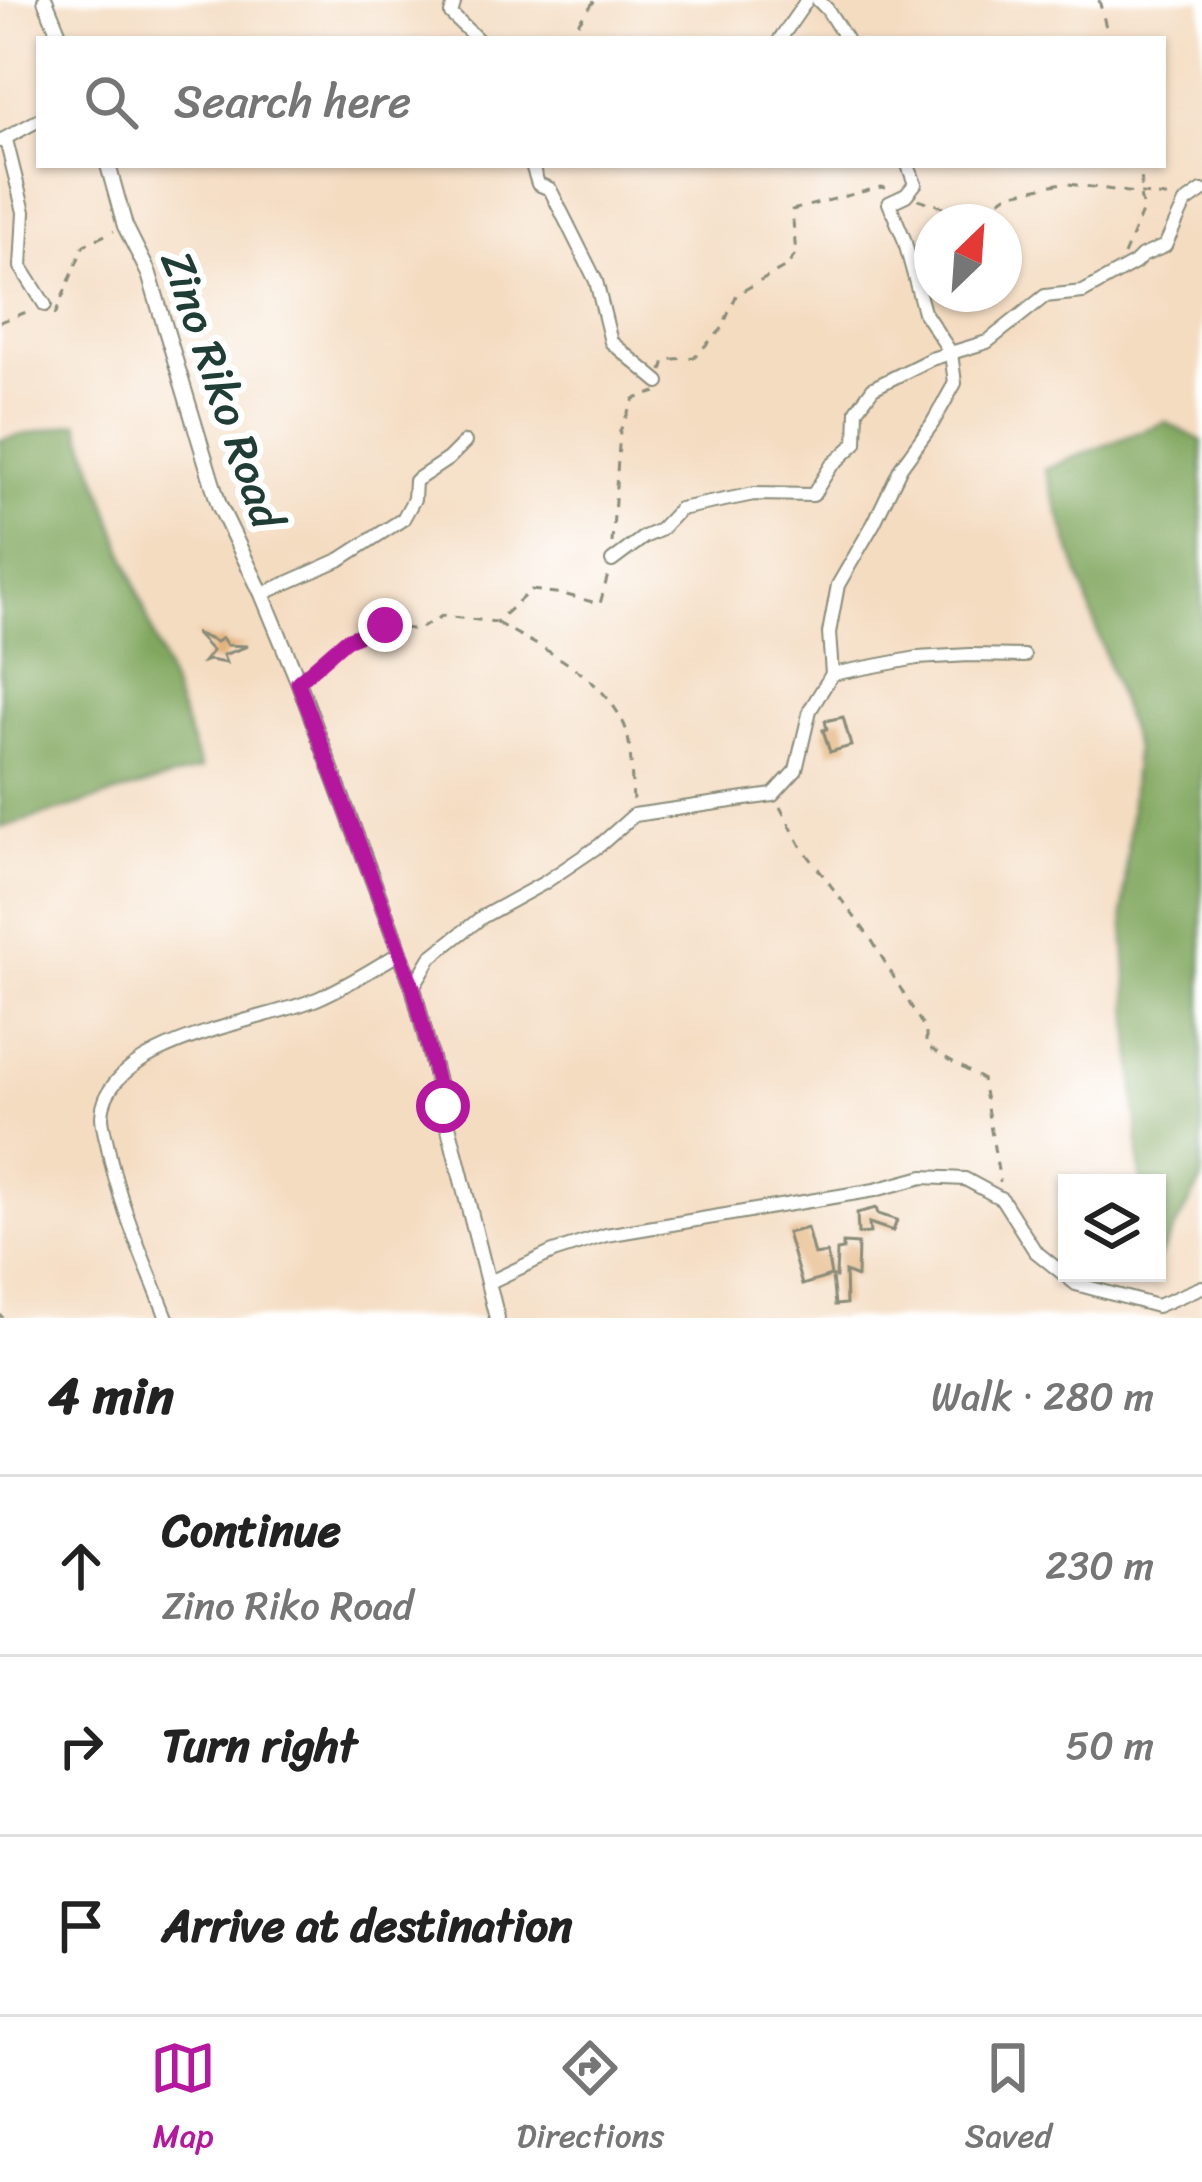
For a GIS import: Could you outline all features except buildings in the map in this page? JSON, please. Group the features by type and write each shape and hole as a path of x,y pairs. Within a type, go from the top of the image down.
{"street":[{"path":"45,0 60,36"},
{"path":"455,0 451,14 474,36"},
{"path":"782,36 807,0"},
{"path":"818,0 844,36"},
{"path":"36,122 3,141 24,212 21,267 45,305"},
{"name":"Zino Riko Road","path":"109,168 125,226 148,274 219,506 298,682 413,987 497,1318"},
{"path":"533,168 538,184 550,189 596,281 611,342 658,382"},
{"path":"413,987 431,957 482,916 563,870 634,815 773,795 796,770 810,710 832,674 829,633 838,585 901,467 955,383 951,353 924,312 889,203 906,195 914,184 909,168"},
{"path":"612,561 660,530 680,508 754,494 814,495 831,466 856,443 856,410 874,388 931,359 988,342 1045,296 1083,292 1166,246 1184,203 1202,190"},
{"path":"262,594 341,559 403,519 414,499 415,481 464,442"},
{"path":"832,674 917,658 1024,656"},
{"path":"167,1318 115,1186 102,1114 113,1086 146,1056 320,998 400,953"},
{"path":"490,1282 553,1252 606,1235 874,1190 923,1177 965,1179 1002,1199 1035,1251 1076,1284 1154,1312 1157,1306 1202,1287"}],"path":[{"path":"571,36 595,0"},
{"path":"1099,0 1108,36"},
{"path":"1123,256 1143,210 1143,168"},
{"path":"496,622 531,590 600,604 612,561 620,431 634,400 655,393 665,360 694,357 721,330 736,294 787,267 796,254 792,210 881,187 975,217 1008,194 1062,183 1165,196 1184,203"},
{"path":"0,322 45,305 56,315 84,245 125,226"},
{"path":"298,682 346,640 385,625 417,630 442,616 496,622 600,688 626,727 634,815"},
{"path":"773,795 801,846 872,939 926,1031 926,1046 982,1079 1002,1199"}],"green space":[{"path":"1165,422 1202,441 1202,1180 1166,1244 1166,1174 1140,1174 1123,913 1135,748 1045,469"},
{"path":"78,423 201,769 0,828 0,440"}],"route":[{"path":"385,625 346,640 298,682 413,987 443,1106"}]}
